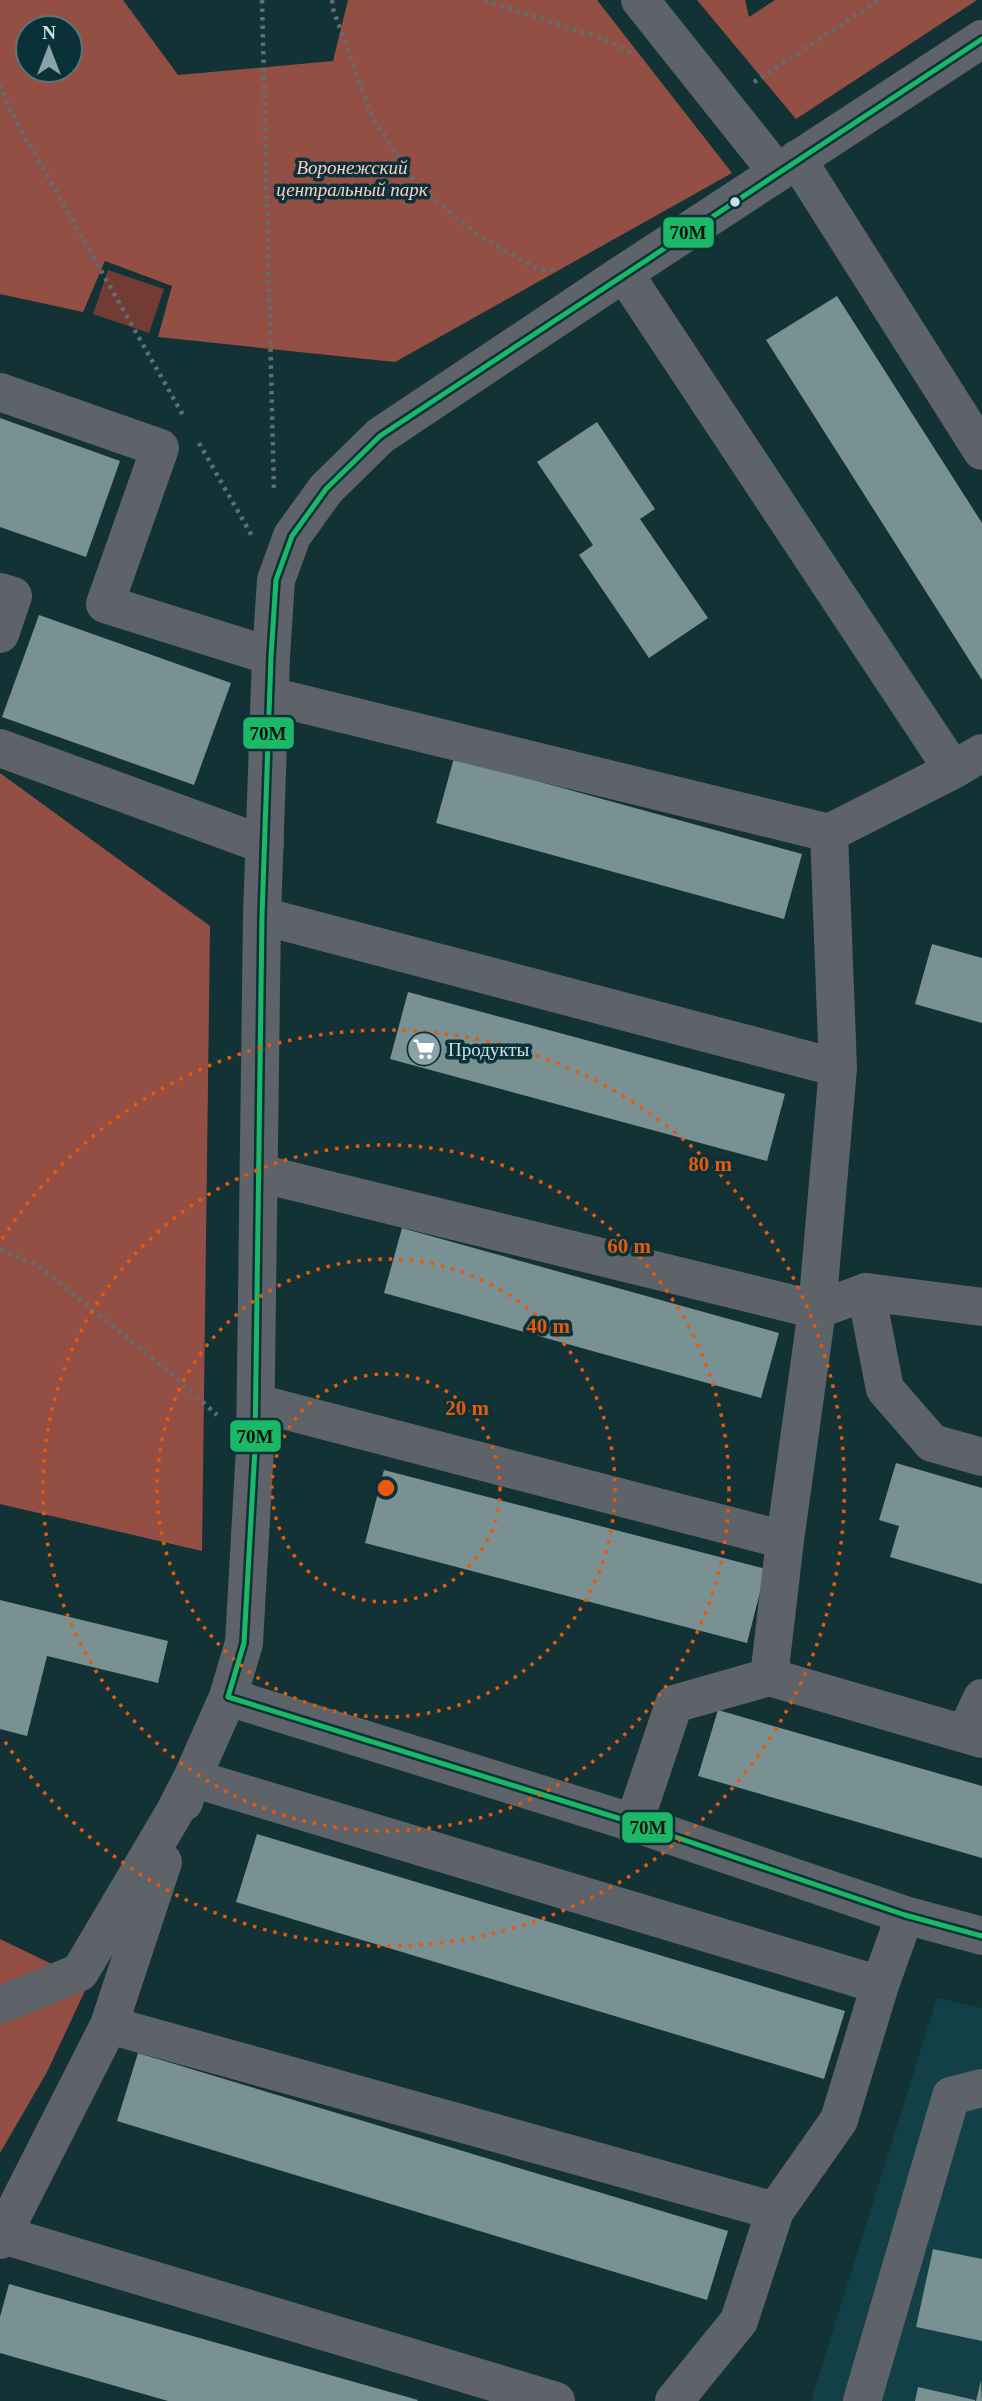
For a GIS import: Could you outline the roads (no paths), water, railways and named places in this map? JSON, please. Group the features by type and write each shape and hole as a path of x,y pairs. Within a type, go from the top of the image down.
{"street":[{"path":"640,0 722,103 787,166 982,451"},
{"path":"0,2005 80,1972 192,1777 228,1697 244,1643 256,1403 262,916 271,656 276,580 292,536 326,489 380,436 982,38"},
{"path":"270,696 829,833 967,761 624,273"},
{"path":"0,392 160,449 105,604 271,656"},
{"path":"0,592 13,596 0,634"},
{"path":"0,748 265,845"},
{"path":"769,1677 817,1310 838,1068 829,833"},
{"path":"262,916 838,1068"},
{"path":"259,1173 817,1310 866,1293 982,1307"},
{"path":"866,1293 885,1389 932,1443 982,1457"},
{"path":"256,1403 785,1540"},
{"path":"634,1823 674,1704 769,1677 973,1737 982,1698"},
{"path":"228,1697 634,1823 905,1915 982,1936"},
{"path":"192,1777 880,1985"},
{"path":"192,1777 109,2025 1,2238 556,2401"},
{"path":"674,2401 739,2320 775,2211 839,2120 880,1985 905,1915"},
{"path":"109,2025 775,2211"},
{"path":"862,2401 951,2096 982,2088"}],"place":[{"name":"Продукты","path":"424,1049"}],"park label":[{"name":"Воронежский центральный парк","path":"352,178"}]}
